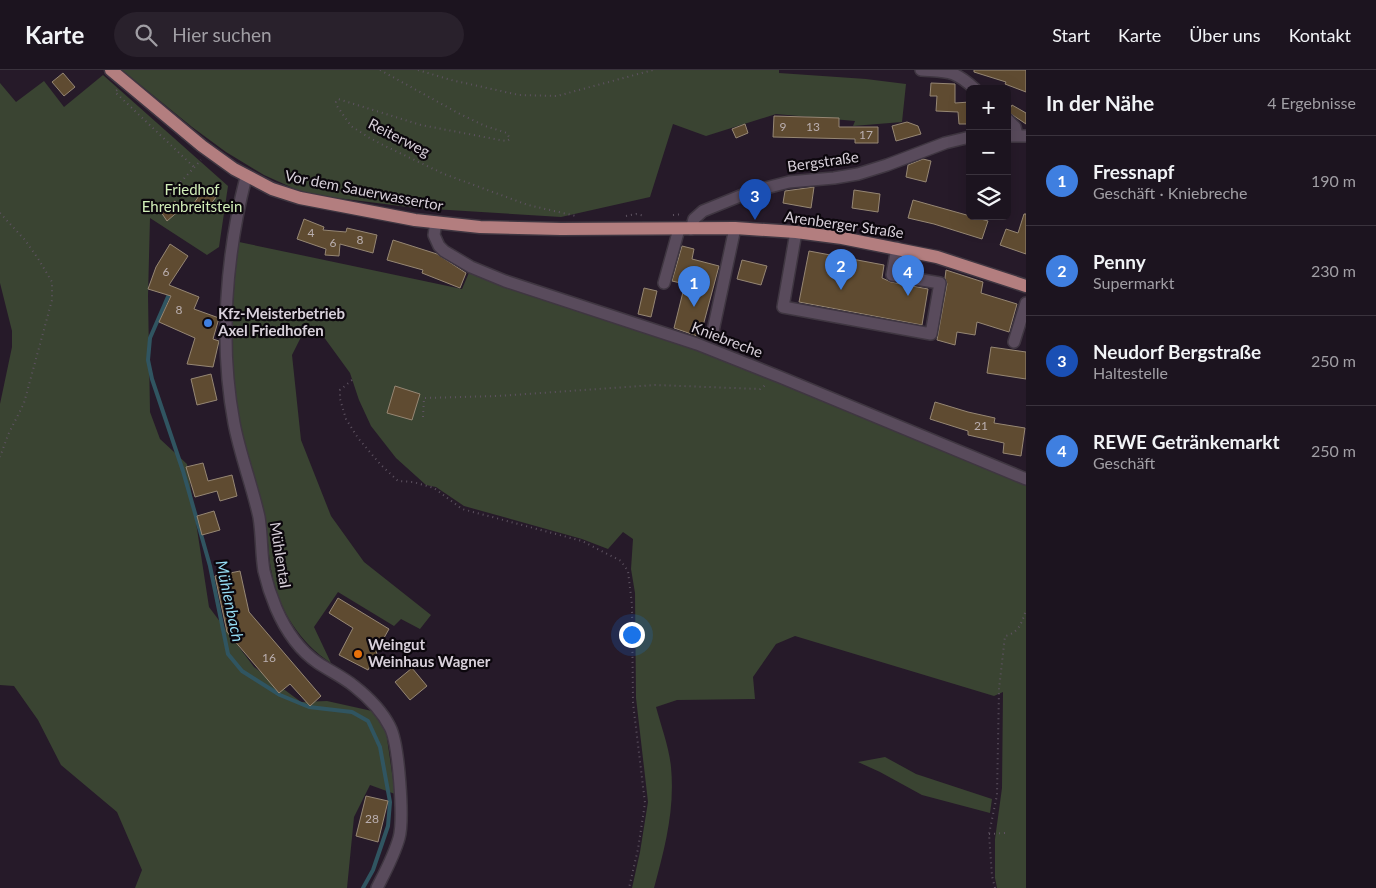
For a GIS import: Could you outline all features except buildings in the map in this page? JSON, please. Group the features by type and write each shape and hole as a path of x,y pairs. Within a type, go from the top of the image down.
{"main road":[{"name":"Vor dem Sauerwassertor","path":"111,70 206,149 246,176 272,189 300,198 436,222 480,227 561,229"},
{"name":"Arenberger Straße","path":"561,229 735,228 796,232 897,248 950,261 1026,286"}],"street":[{"path":"921,70 955,73 963,77 971,85"},
{"path":"1011,123 1015,127 1017,136"},
{"name":"Bergstraße","path":"698,215 717,205 770,186 858,174 945,143 966,138"},
{"name":"Mühlental","path":"246,176 233,237 227,293 228,375 234,422 259,519 266,580 282,620 293,638 306,653 354,686 374,704 393,732 402,823 393,855 377,888"},
{"path":"664,283 685,229 698,215"},
{"name":"Kniebreche","path":"436,222 434,235 439,246 471,267 505,281 697,344 1026,479"},
{"path":"714,331 735,228"},
{"path":"796,232 783,307 930,334 940,283 892,274 897,248"},
{"path":"1014,342 1026,303"}],"path":[{"name":"Reiterweg","path":"380,70 458,113 485,126 507,133 510,139 507,141 486,138 422,124 338,99 336,102 337,106 352,126 385,146 478,187 528,204 582,217"},
{"path":"418,70 451,80 520,95 557,96 653,70"},
{"path":"125,82 115,92 195,168"},
{"path":"167,197 201,162 206,149"},
{"path":"0,213 25,240 52,282 52,300 24,403 8,435 0,458"},
{"path":"619,216 636,214 649,216"},
{"path":"669,216 680,214 698,215"},
{"path":"423,417 424,398 490,396 655,385 760,389 780,377"},
{"path":"352,380 340,390 340,399 346,419 358,438 380,464 398,481 413,482 434,488 462,509 582,541 621,561 628,570 632,605 633,703 645,803 638,849 628,888"},
{"path":"995,888 992,876 989,834 997,795 999,689 1006,636 1011,635 1020,628 1026,610"},
{"path":"989,834 1006,833"}],"green space":[{"path":"122,70 779,70 779,73 866,79 906,84 902,122 853,126 855,121 776,114 706,136 673,124 650,197 561,217 416,208 306,194 264,175 226,152"},
{"name":"Friedhof Ehrenbreitstein","path":"103,75 228,186 219,247 207,255 150,218 148,296 150,412 160,439 187,464 209,607 254,667 301,702 327,701 372,711 386,731 395,794 370,785 354,817 347,888 135,888 142,870 117,812 61,765 38,720 14,686 0,685 0,404 12,347 12,331 0,283 0,83 16,102 44,81 64,107"},
{"path":"239,242 462,289 471,268 764,374 1026,485 1026,888 997,888 995,878 995,839 1002,788 1003,692 994,696 795,636 776,644 753,677 755,699 677,700 656,707 670,759 672,798 665,843 654,888 632,888 648,802 636,698 635,593 631,569 633,539 623,532 608,549 582,539 464,506 436,487 426,485 396,458 371,426 359,400 350,373 318,329 304,331 292,355 301,440 331,516 364,562 431,615 420,629 401,619 394,626 338,592 314,627 331,663 320,655 292,624 275,587 265,521 240,430 232,360 234,288"},
{"path":"885,757 916,774 992,799 990,813 922,795 858,762"}],"waterway":[{"name":"Mühlenbach","path":"170,292 150,338 148,360 152,379 183,471 210,566 228,654 242,671 280,695 309,707 352,712 368,721 380,747 390,802 388,826 373,870 363,888"}],"place":[{"name":"Neudorf Bergstraße","path":"755,220"},
{"name":"Penny","path":"841,290"},
{"name":"REWE Getränkemarkt","path":"908,296"},
{"name":"Fressnapf","path":"694,307"},
{"name":"Kfz-Meisterbetrieb Axel Friedhofen","path":"208,323"},
{"name":"Weingut Weinhaus Wagner","path":"358,654"}]}
